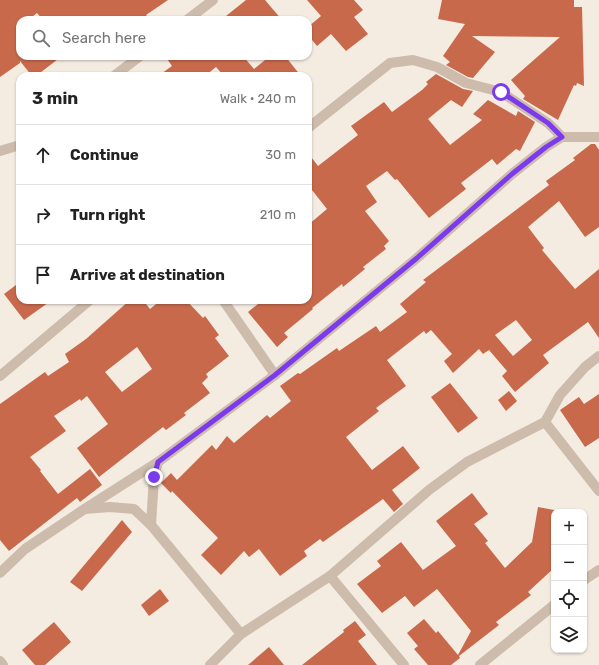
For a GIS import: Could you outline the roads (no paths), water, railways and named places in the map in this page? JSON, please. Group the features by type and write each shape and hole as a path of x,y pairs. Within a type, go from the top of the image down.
{"street":[{"path":"192,16 214,0"},
{"path":"119,72 135,60"},
{"path":"312,125 390,63 413,60 437,68 466,83 501,92 548,123 562,137"},
{"path":"0,573 25,550 83,510 158,462 275,375 417,258 512,174 546,147 562,137 599,138"},
{"path":"0,151 16,146"},
{"path":"0,376 85,304"},
{"path":"226,304 275,375"},
{"path":"210,665 241,634 330,576 429,490 467,462 545,422 560,395 585,367 599,356"},
{"path":"545,422 599,491"},
{"path":"151,526 154,477 158,462"},
{"path":"83,510 110,507 134,509 151,526 241,634"},
{"path":"587,578 599,570"},
{"path":"330,576 404,665"},
{"path":"480,665 551,607"},
{"path":"0,661 3,665"}]}
